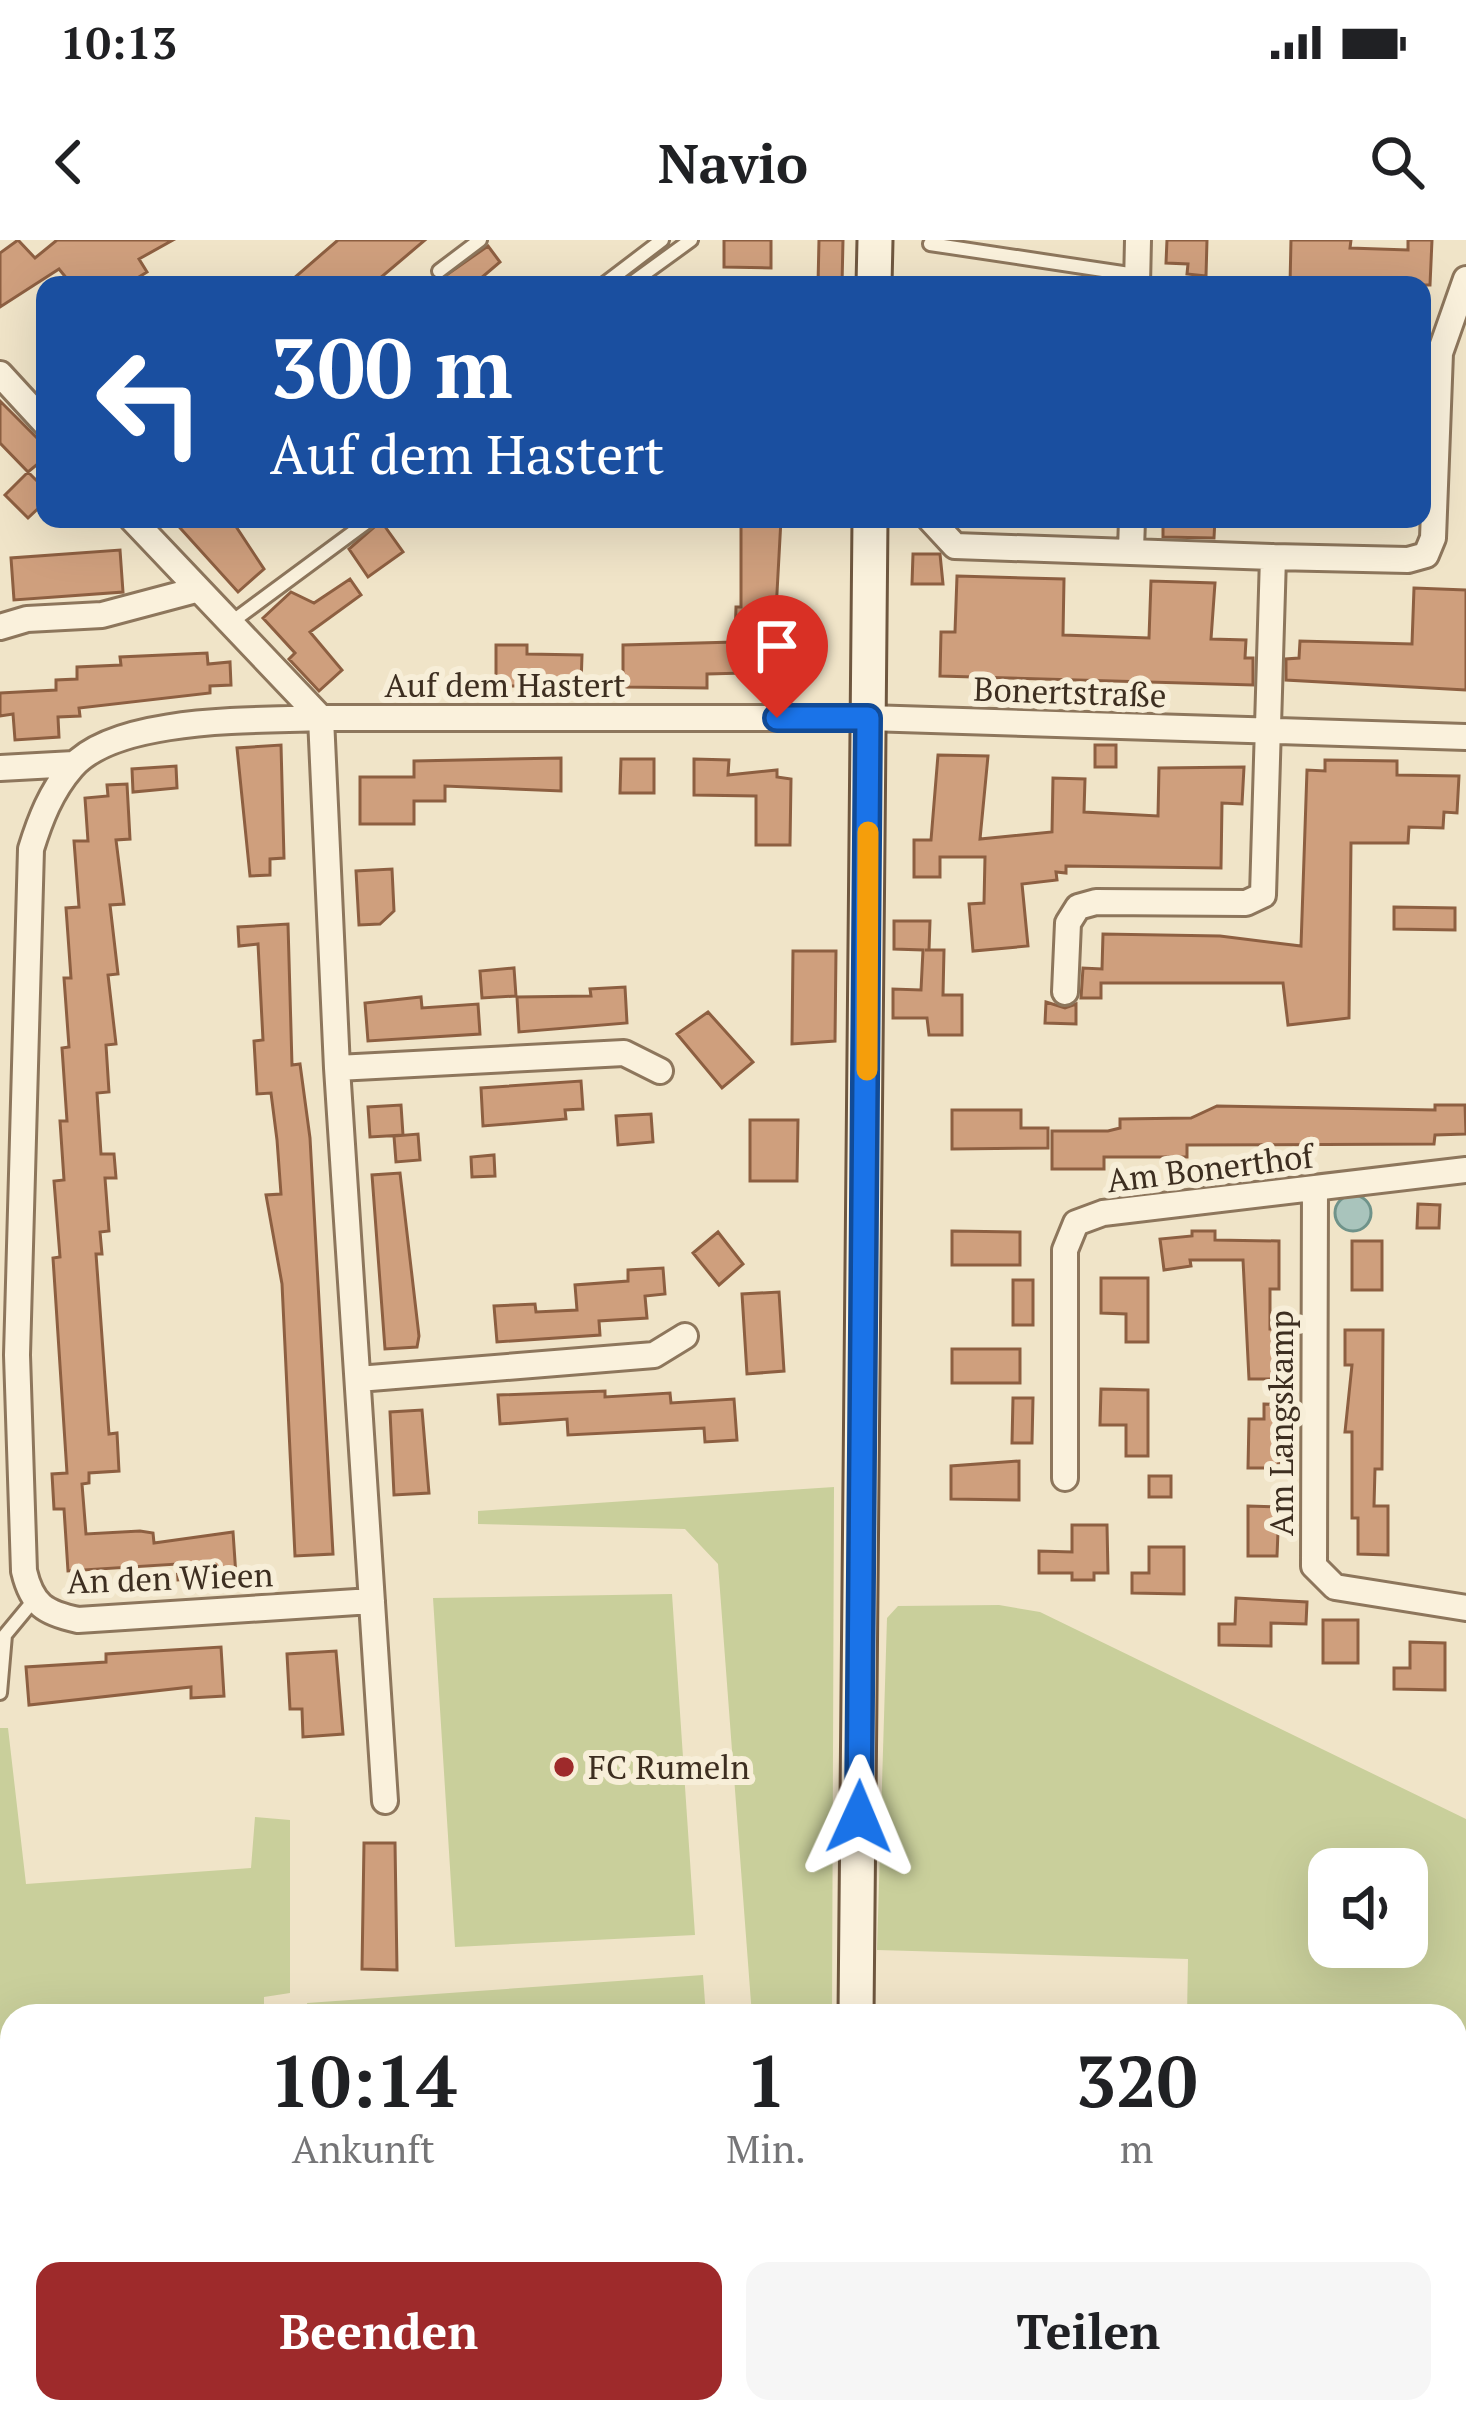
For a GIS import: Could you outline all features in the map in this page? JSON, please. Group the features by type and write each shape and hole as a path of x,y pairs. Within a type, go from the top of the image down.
{"main road":[{"path":"874,240 874,276"},
{"path":"856,2004 870,528"}],"street":[{"path":"1137,276 1138,240"},
{"path":"938,528 955,547 1408,560 1426,555 1433,538 1440,352 1466,279"},
{"path":"0,374 36,413"},
{"path":"140,528 321,718 337,1068 385,1801"},
{"path":"1131,550 1132,528"},
{"path":"1065,992 1068,923 1078,908 1096,902 1246,903 1263,895 1273,557"},
{"path":"0,627 27,619 102,615 196,590"},
{"path":"0,768 74,764 168,725 321,718"},
{"name":"Auf dem Hastert","path":"321,718 868,718"},
{"name":"Bonertstraße","path":"868,718 1466,737"},
{"name":"An den Wieen","path":"74,764 43,810 31,849 17,1355 24,1571 34,1600 48,1614 78,1620 372,1601"},
{"path":"337,1068 624,1053 660,1071"},
{"name":"Am Bonerthof","path":"1065,1478 1065,1250 1076,1223 1103,1213 1466,1171"},
{"name":"Am Langskamp","path":"1315,1188 1314,1566 1335,1587 1466,1608"},
{"path":"358,1379 654,1355 685,1336"}],"lane":[{"path":"439,272 480,240"},
{"path":"615,276 662,240"},
{"path":"641,276 691,240"},
{"path":"929,244 1114,276"},
{"path":"229,624 359,528"},
{"path":"0,1693 5,1635 34,1600"}],"green space":[{"path":"834,1487 832,2004 751,2004 718,1564 685,1529 478,1524 478,1511"},
{"name":"FC Rumeln","path":"672,1594 695,1935 455,1947 433,1598"},
{"path":"999,1605 1040,1612 1466,1819 1466,2004 1187,2004 1188,1959 877,1950 887,1618 898,1606"},
{"path":"0,1728 8,1728 26,1884 251,1868 255,1817 290,1820 290,1993 264,1997 264,2004 0,2004"},
{"path":"703,1975 705,2004 307,2004"}],"water":[{"path":"1353,1195 1366,1200 1371,1213 1366,1226 1353,1231 1340,1226 1335,1213 1340,1200"}],"building":[{"path":"18,240 35,258 57,240 173,240 139,259 147,272 141,276 65,276 59,269 36,276 36,284 0,307 0,253"},
{"path":"338,240 425,240 383,276 296,276"},
{"path":"724,240 771,240 771,268 724,267"},
{"path":"819,240 843,240 842,276 818,276"},
{"path":"1167,240 1207,240 1206,276 1187,274 1188,264 1166,263"},
{"path":"1291,240 1351,240 1350,248 1408,250 1408,240 1432,240 1430,276 1290,276"},
{"path":"488,246 500,262 484,276 445,276"},
{"path":"0,401 36,437 36,465 28,472 0,443"},
{"path":"28,472 36,480 36,510 28,518 5,495"},
{"path":"180,528 237,528 264,569 238,592"},
{"path":"373,528 386,528 403,552 368,577 349,549"},
{"path":"741,528 781,528 774,648 785,648 785,659 794,659 794,688 759,688 745,673 707,674 707,688 623,687 623,645 735,642 736,607 741,607"},
{"path":"1163,528 1215,528 1214,538 1163,537"},
{"path":"120,550 123,592 14,600 11,558"},
{"path":"913,554 940,554 943,584 912,584"},
{"path":"957,576 1064,579 1063,635 1149,638 1151,581 1215,583 1211,639 1246,640 1245,658 1253,658 1253,685 940,676 941,632 955,632"},
{"path":"350,579 361,595 310,632 342,670 319,691 289,659 295,653 263,618 291,592 314,603"},
{"path":"1414,588 1466,590 1466,690 1286,680 1286,659 1299,658 1300,641 1412,644"},
{"path":"496,645 527,645 527,654 582,655 581,686 496,686"},
{"path":"207,653 208,664 230,662 231,685 210,686 210,693 79,708 80,716 58,717 59,737 15,740 13,714 0,716 0,693 56,690 56,680 77,679 77,667 121,665 120,657"},
{"path":"281,745 284,858 270,859 270,875 250,876 237,748"},
{"path":"1095,745 1116,745 1116,767 1095,767"},
{"path":"938,755 988,756 980,839 1052,832 1053,778 1085,779 1084,812 1158,816 1159,768 1244,767 1242,804 1222,803 1221,868 1066,866 1066,873 1056,872 1057,880 1022,884 1028,946 973,951 969,904 984,903 985,857 940,857 940,877 914,877 914,840 931,840"},
{"path":"561,758 561,791 445,786 445,801 414,801 414,824 360,824 360,777 414,777 414,761"},
{"path":"621,759 654,759 654,793 620,793"},
{"path":"694,759 729,760 728,775 777,770 777,777 791,779 790,845 756,845 756,796 694,795"},
{"path":"1325,760 1397,761 1397,775 1459,776 1457,813 1444,812 1443,828 1409,827 1408,843 1351,843 1349,1018 1288,1025 1283,983 1101,983 1101,998 1081,998 1083,968 1102,969 1103,934 1220,936 1301,946 1307,770 1325,771"},
{"path":"176,766 177,788 133,792 132,769"},
{"path":"127,784 130,839 116,840 124,904 110,905 118,974 108,975 116,1044 106,1045 109,1092 97,1093 101,1154 114,1154 116,1178 105,1178 109,1231 100,1232 102,1254 96,1254 109,1434 117,1433 119,1471 89,1473 89,1483 82,1484 86,1534 140,1531 153,1533 154,1543 233,1532 236,1576 178,1580 177,1564 68,1571 64,1509 54,1509 52,1474 67,1473 53,1258 60,1257 54,1181 64,1180 60,1121 67,1121 62,1048 69,1047 64,978 71,978 66,908 79,907 74,841 88,841 85,798 108,796 107,785"},
{"path":"392,869 394,911 380,924 359,925 356,871"},
{"path":"1394,907 1455,908 1455,930 1394,929"},
{"path":"894,921 930,921 929,950 944,950 943,995 962,995 962,1035 929,1035 927,1018 893,1018 893,989 921,990 923,950 894,949"},
{"path":"288,924 292,1065 300,1064 310,1138 333,1554 295,1556 282,1284 266,1195 281,1194 277,1140 271,1093 257,1094 254,1041 263,1040 258,944 239,946 238,927"},
{"path":"793,951 836,951 835,1041 792,1044"},
{"path":"514,968 516,996 482,998 480,971"},
{"path":"625,987 627,1023 519,1032 517,997 591,996 590,989"},
{"path":"421,997 422,1008 478,1004 480,1034 368,1041 365,1003"},
{"path":"1046,1002 1065,1008 1076,1004 1076,1024 1045,1023"},
{"path":"708,1012 753,1062 722,1088 677,1034"},
{"path":"581,1081 583,1109 565,1110 566,1119 483,1126 481,1088"},
{"path":"401,1105 403,1135 370,1137 368,1107"},
{"path":"1435,1105 1465,1105 1466,1134 1435,1135 1434,1144 1187,1145 1187,1157 1104,1157 1104,1169 1052,1169 1052,1131 1108,1131 1120,1128 1120,1119 1191,1118 1217,1106 1435,1110"},
{"path":"952,1110 1021,1110 1021,1128 1048,1128 1048,1148 952,1149"},
{"path":"651,1114 653,1142 618,1145 616,1116"},
{"path":"750,1120 798,1120 797,1181 750,1181"},
{"path":"418,1134 420,1160 396,1162 394,1136"},
{"path":"494,1155 495,1176 472,1177 471,1157"},
{"path":"400,1173 419,1336 417,1347 385,1349 372,1175"},
{"path":"1418,1204 1440,1205 1439,1228 1417,1228"},
{"path":"952,1231 1020,1232 1020,1265 952,1265"},
{"path":"1192,1231 1215,1231 1215,1240 1279,1241 1279,1289 1270,1289 1270,1329 1278,1329 1278,1379 1249,1379 1243,1260 1190,1260 1191,1266 1164,1270 1160,1239 1192,1236"},
{"path":"718,1232 743,1264 719,1285 693,1253"},
{"path":"1352,1241 1382,1241 1382,1290 1352,1290"},
{"path":"663,1268 665,1294 645,1296 647,1318 599,1321 600,1335 497,1342 494,1306 535,1304 536,1312 577,1310 575,1285 628,1281 628,1270"},
{"path":"1101,1278 1148,1278 1148,1342 1126,1342 1126,1314 1101,1313"},
{"path":"1013,1280 1033,1280 1033,1325 1013,1325"},
{"path":"779,1292 784,1371 747,1374 742,1294"},
{"path":"1345,1330 1383,1330 1382,1469 1375,1469 1374,1506 1388,1506 1388,1555 1358,1554 1358,1518 1352,1518 1352,1432 1345,1432 1352,1365 1345,1365"},
{"path":"952,1349 1020,1349 1020,1383 952,1383"},
{"path":"1101,1389 1148,1390 1148,1456 1126,1456 1126,1425 1100,1425"},
{"path":"605,1391 605,1397 670,1393 671,1403 734,1399 737,1440 705,1442 704,1428 568,1435 567,1419 500,1424 498,1395"},
{"path":"1013,1398 1033,1398 1032,1443 1012,1443"},
{"path":"1264,1404 1286,1405 1278,1468 1248,1468 1249,1419 1264,1419"},
{"path":"422,1410 429,1493 394,1495 390,1412"},
{"path":"1019,1461 1019,1500 951,1499 951,1466"},
{"path":"1149,1476 1171,1476 1171,1497 1149,1497"},
{"path":"1248,1506 1279,1507 1277,1556 1248,1556"},
{"path":"1072,1525 1107,1525 1108,1573 1094,1573 1094,1580 1072,1580 1072,1573 1039,1573 1039,1551 1072,1552"},
{"path":"1149,1547 1184,1547 1184,1594 1132,1593 1132,1573 1149,1573"},
{"path":"1236,1598 1307,1602 1306,1624 1271,1623 1271,1646 1219,1645 1219,1624 1235,1624"},
{"path":"1323,1620 1358,1620 1358,1663 1323,1663"},
{"path":"1410,1642 1445,1643 1445,1690 1394,1689 1394,1668 1410,1668"},
{"path":"221,1647 224,1696 191,1698 191,1687 29,1705 26,1667 106,1662 106,1654"},
{"path":"336,1651 343,1734 303,1737 302,1709 290,1709 287,1654"},
{"path":"364,1843 395,1843 397,1970 362,1969"}],"slow traffic":[{"path":"867,1070 868,832"}],"place":[{"name":"FC Rumeln","path":"564,1767"}],"route":[{"path":"777,718 868,718 859,1817"}]}
